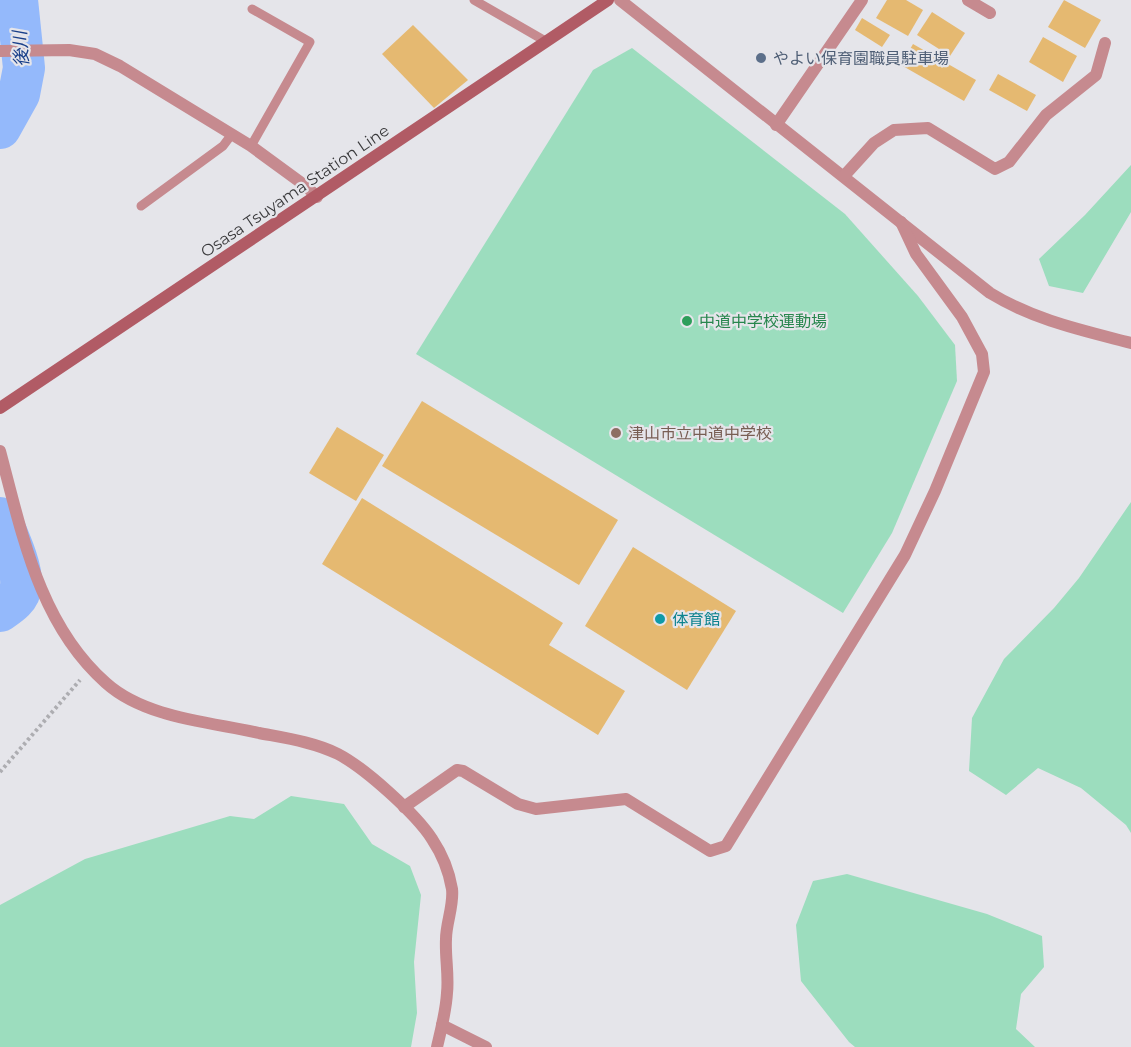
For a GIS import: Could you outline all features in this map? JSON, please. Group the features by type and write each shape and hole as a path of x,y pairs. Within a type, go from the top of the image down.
{"main road":[{"name":"Osasa Tsuyama Station Line","path":"0,408 608,0"}],"street":[{"path":"620,0 990,293 1013,307 1048,322 1131,343"},
{"path":"776,125 862,0"},
{"path":"968,0 990,13"},
{"path":"844,176 874,143 894,130 928,128 995,169 1009,162 1046,115 1096,75 1105,43"},
{"path":"4,50 95,54 120,66 251,146 307,187 316,197"},
{"path":"404,807 457,770 463,771 518,804 536,809 626,799 710,851 726,846 905,555 935,491 984,372 982,354 962,317 916,254 901,222"},
{"path":"0,451 26,548 38,582 58,624 90,668 106,683 126,699 159,712 303,742 338,754 367,773 404,807 432,838 447,865 452,892 446,938 447,994 437,1047"},
{"path":"442,1025 486,1047"}],"lane":[{"path":"474,0 547,42"},
{"path":"251,146 309,42 252,9"},
{"path":"141,207 223,146 231,134"}],"path":[{"path":"0,772 90,668"}],"green space":[{"name":"中道中学校運動場","path":"632,48 845,214 918,296 955,345 957,381 892,533 843,613 416,354 593,70"},
{"path":"1131,165 1131,212 1083,293 1049,286 1039,259 1085,215"},
{"path":"1131,502 1131,833 1126,825 1081,788 1038,768 1006,795 969,771 972,718 1004,659 1054,608 1079,578"},
{"path":"291,796 344,804 372,844 410,866 421,895 414,962 417,1013 411,1047 0,1047 0,905 85,859 230,816 254,819"},
{"path":"847,874 987,914 1042,936 1044,967 1021,994 1016,1029 1035,1047 855,1047 849,1042 801,981 796,925 813,881"}],"building":[{"path":"887,0 906,0 923,10 908,36 876,18"},
{"path":"1064,0 1101,20 1085,48 1048,27"},
{"path":"932,12 965,33 950,56 917,35"},
{"path":"862,18 890,35 882,47 855,30"},
{"path":"413,25 468,80 434,108 382,54"},
{"path":"1043,37 1077,56 1063,82 1029,62"},
{"path":"913,44 976,80 964,101 901,65"},
{"path":"998,74 1036,95 1027,111 989,90"},
{"path":"422,401 618,520 579,585 382,466"},
{"path":"337,427 384,455 356,501 309,473"},
{"path":"362,498 563,623 549,645 625,691 598,735 322,564"},
{"name":"体育館","path":"633,547 736,611 687,690 585,626"}],"waterway":[{"name":"後川","path":"0,128 19,94 24,68 17,0"},
{"name":"後川","path":"0,518 17,561 21,579 20,590 16,598 0,611"}],"place":[{"name":"やよい保育園職員駐車場","path":"761,58"},
{"name":"中道中学校運動場","path":"687,321"},
{"name":"津山市立中道中学校","path":"616,433"},
{"name":"体育館","path":"660,619"}]}
